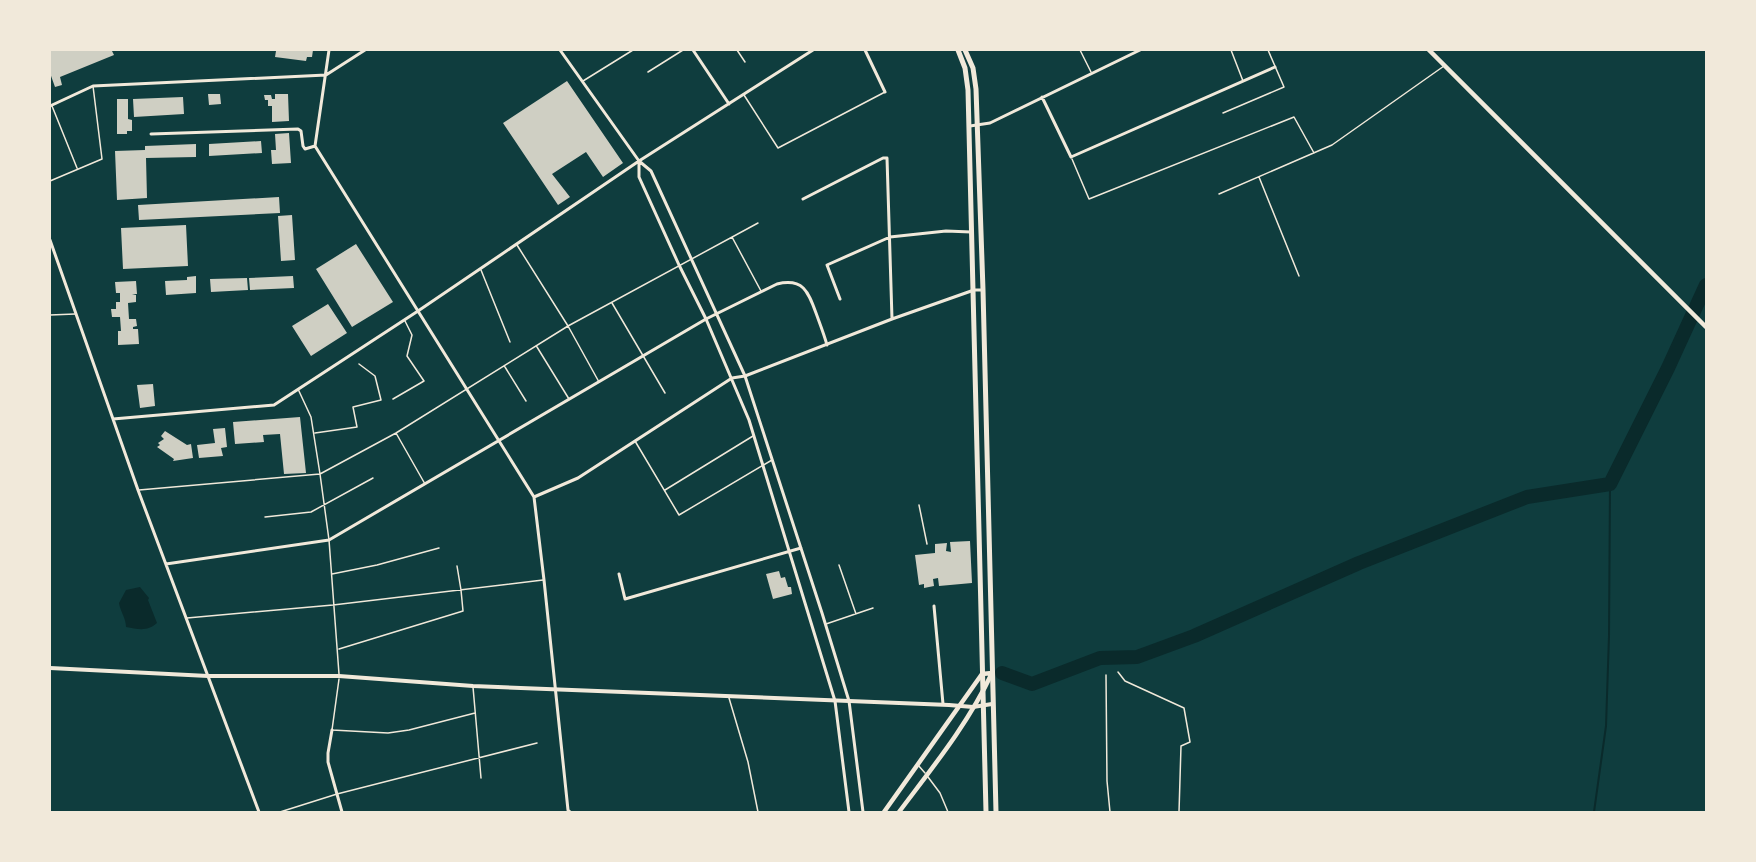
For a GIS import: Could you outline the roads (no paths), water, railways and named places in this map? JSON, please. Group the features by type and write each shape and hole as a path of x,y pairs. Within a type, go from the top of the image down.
{"main road":[{"path":"958,50 965,68 968,90 986,813"},
{"path":"965,50 973,68 974,78 983,290 996,813"},
{"path":"1429,50 1707,327"},
{"path":"982,674 992,673"},
{"path":"898,813 964,723 992,673"},
{"path":"884,813 982,674"}],"street":[{"path":"329,50 315,146 534,497 554,690 570,813"},
{"path":"51,106 93,86 326,75 365,50"},
{"path":"560,50 639,161 651,171 746,376 849,701 863,813"},
{"path":"693,50 729,104"},
{"path":"112,419 274,405 639,161 813,50"},
{"path":"865,50 885,92"},
{"path":"968,126 990,123 1140,50"},
{"path":"1042,97 1071,157 1275,67"},
{"path":"151,134 298,129 301,131 305,149 315,146"},
{"path":"802,199 887,158 892,319"},
{"path":"639,161 639,177 706,319 754,436 835,701 849,813"},
{"path":"840,299 827,265 890,237 946,231 971,232"},
{"path":"50,240 52,253 112,419 259,813"},
{"path":"166,564 329,540 706,319 777,284 788,282 800,285 809,293 827,345"},
{"path":"534,497 578,477 732,378 746,376 892,319 974,290 983,290"},
{"path":"620,574 625,599 801,548"},
{"path":"934,606 943,704"},
{"path":"50,668 208,676 339,676 554,690 973,707 992,704"},
{"path":"332,730 328,762 342,813"}],"lane":[{"path":"582,82 633,50"},
{"path":"648,72 682,50"},
{"path":"737,50 745,62"},
{"path":"1080,50 1091,73"},
{"path":"1231,50 1243,81"},
{"path":"1223,113 1284,87 1268,50"},
{"path":"1219,194 1332,145 1444,65"},
{"path":"50,182 102,159 93,86"},
{"path":"744,95 778,148 885,92"},
{"path":"51,106 78,169"},
{"path":"1071,157 1089,199 1294,117 1314,153"},
{"path":"1259,177 1299,276"},
{"path":"138,490 320,474 396,433 568,326 758,223"},
{"path":"732,236 761,292"},
{"path":"516,244 600,382"},
{"path":"481,268 510,342"},
{"path":"611,302 665,393"},
{"path":"50,315 75,314"},
{"path":"393,399 424,381 407,356 412,335 404,320"},
{"path":"536,346 570,399"},
{"path":"314,434 357,426 353,407 381,400 375,376 359,364"},
{"path":"505,366 526,401"},
{"path":"298,389 311,417 329,540 339,676 332,730 388,733 476,713"},
{"path":"396,433 425,484"},
{"path":"665,490 754,436"},
{"path":"635,440 680,515 772,460"},
{"path":"265,517 311,512 373,478"},
{"path":"920,505 927,544"},
{"path":"331,574 439,549"},
{"path":"839,564 856,614"},
{"path":"338,650 463,611 457,566"},
{"path":"186,618 333,605 544,580"},
{"path":"826,624 873,608"},
{"path":"1118,672 1125,681 1184,708 1190,742 1181,746 1179,813"},
{"path":"1106,675 1107,781 1110,813"},
{"path":"473,686 481,778"},
{"path":"728,697 748,762 758,813"},
{"path":"280,813 337,794 537,743"},
{"path":"918,765 940,793 948,813"}],"water":[{"path":"140,587 149,598 157,623 146,629 126,627 119,603 126,590"}],"waterway":[{"path":"1002,673 1032,684 1100,658 1137,657 1194,636 1359,563 1527,497 1610,484 1668,368 1706,285"},
{"path":"1594,812 1606,726 1610,484"}]}
